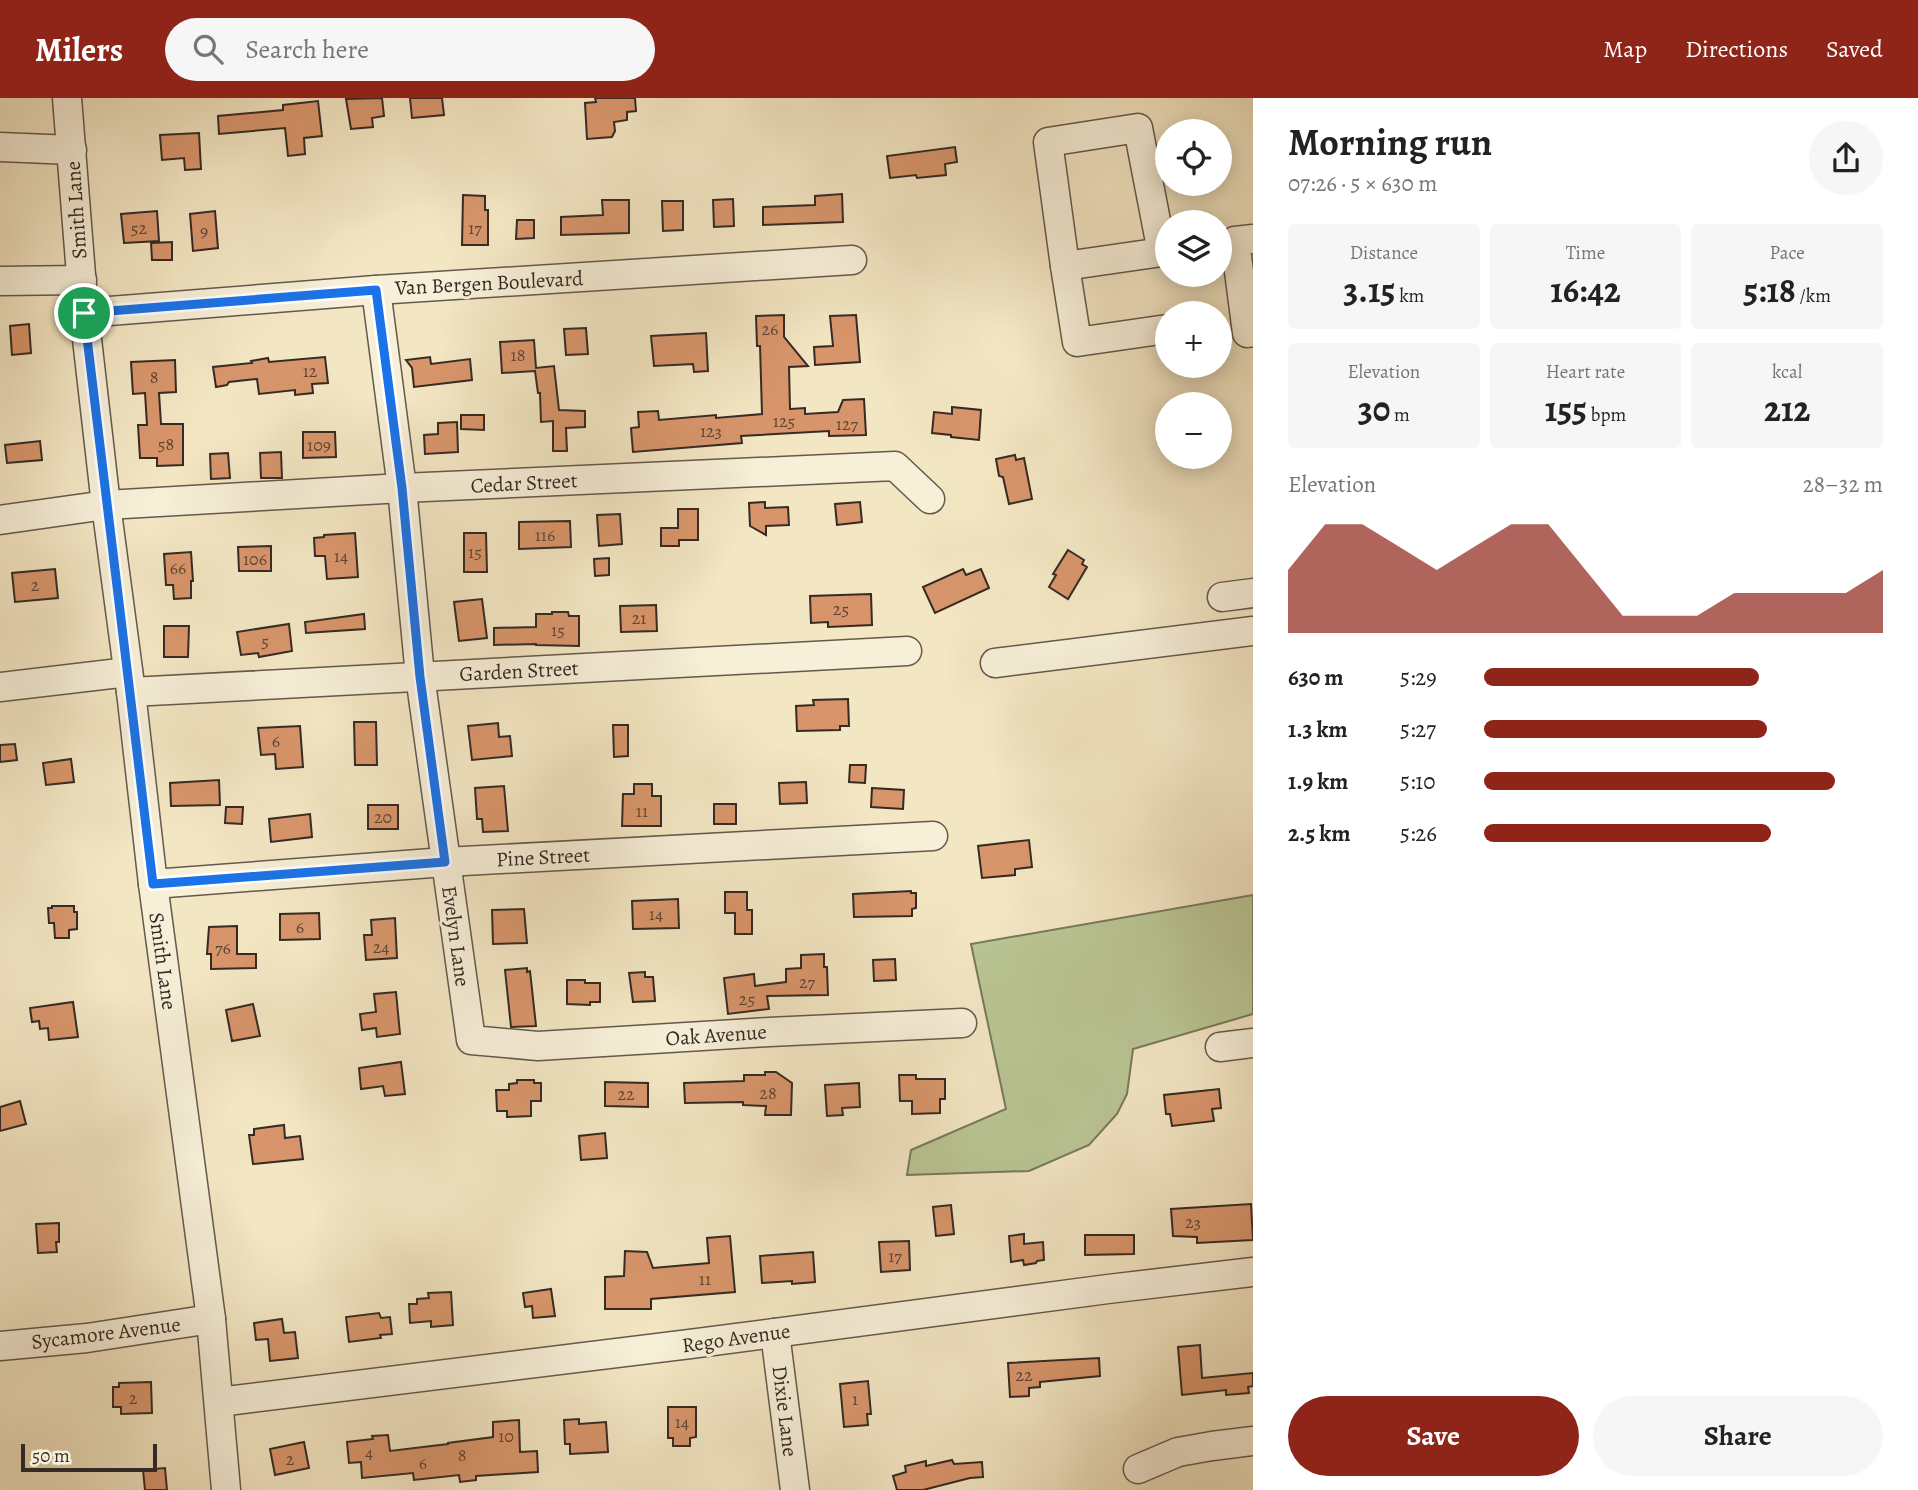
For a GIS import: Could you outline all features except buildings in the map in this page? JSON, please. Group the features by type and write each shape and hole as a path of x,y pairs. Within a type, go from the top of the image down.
{"street":[{"name":"Smith Lane","path":"67,98 84,313 153,884 211,1319 226,1490"},
{"path":"1155,331 1077,342 1048,142 1138,128 1156,210"},
{"path":"0,148 72,150"},
{"path":"1236,241 1239,324"},
{"path":"1065,266 1155,252"},
{"name":"Van Bergen Boulevard","path":"84,313 376,290 852,260"},
{"path":"0,281 82,280"},
{"name":"Evelyn Lane","path":"376,290 402,488 420,677 471,1040"},
{"name":"Cedar Street","path":"0,520 106,505 402,488 895,466 930,499"},
{"path":"1222,597 1253,593"},
{"path":"995,663 1253,631"},
{"name":"Garden Street","path":"0,687 420,677 907,651"},
{"name":"Pine Street","path":"153,884 445,862 933,836"},
{"name":"Oak Avenue","path":"471,1040 538,1046 962,1023"},
{"path":"1220,1047 1253,1043"},
{"name":"Rego Avenue","path":"219,1402 1253,1272"},
{"name":"Sycamore Avenue","path":"0,1346 87,1338 211,1319"},
{"name":"Dixie Lane","path":"775,1333 794,1490"},
{"path":"1138,1469 1178,1452 1253,1441"}],"green space":[{"path":"1253,895 1253,1014 1133,1049 1127,1094 1117,1114 1089,1145 1029,1171 907,1175 911,1150 1006,1109 971,944"}],"route":[{"path":"376,290 402,488 420,677 445,862 153,884 84,313 376,290"}]}
